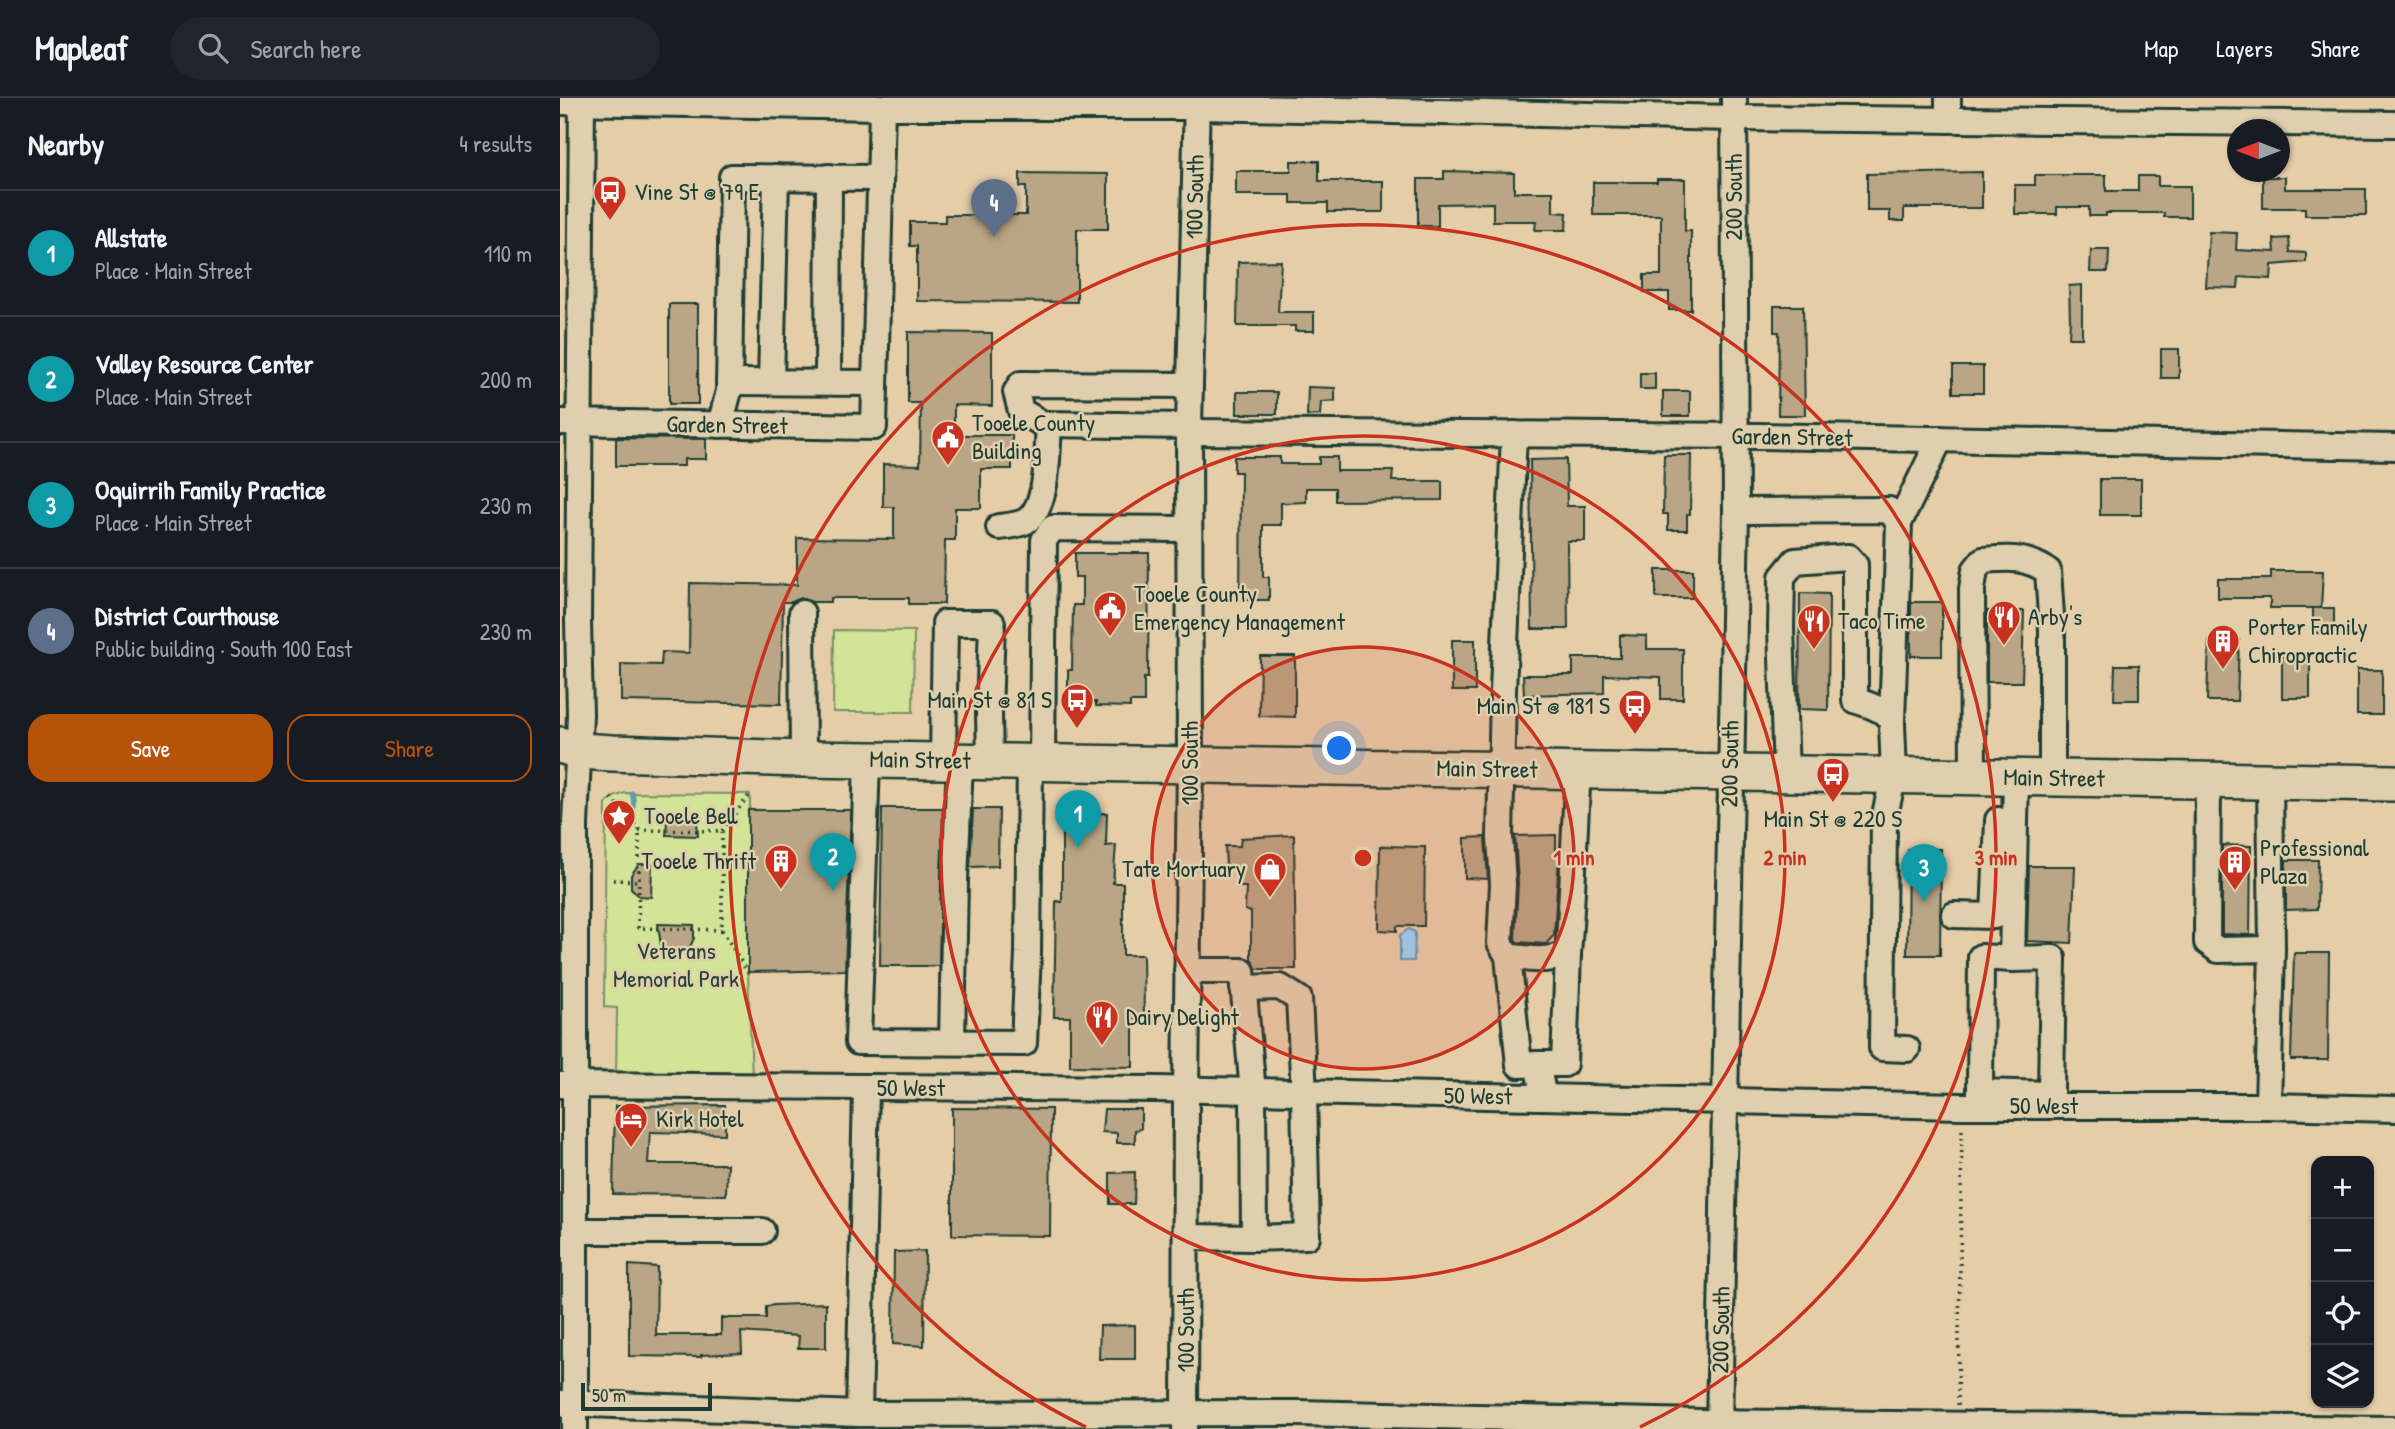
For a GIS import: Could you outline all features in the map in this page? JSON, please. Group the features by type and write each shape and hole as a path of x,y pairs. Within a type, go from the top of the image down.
{"highway":[{"name":"Main Street","path":"567,752 803,759 2395,783"}],"street":[{"path":"575,1429 567,1404 575,1231 567,1085 575,825 567,752 570,227 575,101 882,107 1197,103 1948,109 2395,124"},
{"name":"100 South","path":"1185,1421 1190,765 1188,529 1197,103"},
{"path":"729,382 874,383 882,107"},
{"name":"200 South","path":"1719,1426 1736,511 1734,108"},
{"path":"720,425 729,391 733,177 880,178"},
{"path":"771,382 776,177"},
{"path":"828,177 828,382"},
{"name":"Garden Street","path":"570,422 874,427 874,383"},
{"path":"999,527 1025,523 1036,512 1042,497 1049,424 1043,424 1021,411 1016,392 1021,384 1190,385"},
{"name":"Garden Street","path":"1049,424 1189,429 2395,447"},
{"path":"1514,434 1503,691 1500,943 1508,956 1519,1065 1564,1064 1578,771"},
{"path":"1907,1048 1882,1048 1885,819 1894,775 1892,720 1899,523 1940,439"},
{"path":"1736,511 1889,510 1899,523"},
{"path":"867,760 858,1042 1024,1043 1044,540 1052,528 1188,529"},
{"path":"1786,774 1782,577 1796,561 1849,557 1855,565 1855,700 1885,712 1892,720"},
{"path":"2012,959 1996,777 1973,579 1975,570 1983,561 2006,558 2032,561 2048,571 2052,629 2052,778"},
{"path":"802,613 803,759"},
{"path":"952,1042 964,761 945,623 992,623 989,713 964,761"},
{"path":"1954,915 1994,916 1996,777"},
{"path":"2208,780 2207,942 2218,950 2272,949"},
{"path":"2268,1106 2272,949 2270,781"},
{"path":"1508,956 1553,960 1568,954"},
{"path":"1981,957 2012,959 2053,958 2051,1094 1980,1092 1981,957"},
{"path":"1187,971 1242,971 1252,1092 1254,1238"},
{"path":"1187,1237 1307,1236 1299,999 1280,987 1244,988"},
{"path":"1537,1064 1544,1097"},
{"name":"50 West","path":"567,1085 1186,1090 1962,1106 2268,1106 2395,1109"},
{"path":"859,1414 866,1088"},
{"path":"575,1231 762,1231"},
{"path":"567,1404 1185,1421 1719,1426 1959,1424 2393,1429"}],"path":[{"path":"749,975 722,930 722,831 750,794"},
{"path":"611,798 639,830 638,928 722,930"},
{"path":"639,830 722,831"},
{"path":"613,880 639,881"},
{"path":"1959,1424 1962,1106"}],"green space":[{"path":"834,630 914,631 913,712 833,712"},
{"name":"Veterans Memorial Park","path":"625,793 750,794 748,972 752,1078 616,1076 617,1008 604,1007 606,804 611,798"}],"water":[{"path":"1409,929 1415,932 1414,961 1400,961 1400,935"}],"building":[{"path":"1291,161 1319,161 1319,181 1383,181 1383,212 1328,212 1328,203 1291,203 1291,195 1236,195 1236,171 1291,171"},
{"path":"1444,171 1514,173 1514,192 1553,192 1553,212 1567,213 1566,230 1535,230 1536,221 1493,221 1493,203 1438,204 1438,226 1418,226 1418,179 1444,179"},
{"path":"1982,172 1982,208 1904,208 1904,221 1890,221 1890,211 1867,211 1867,174"},
{"path":"1020,173 1108,174 1108,229 1077,229 1077,302 917,301 917,246 910,246 910,222 945,222 945,215 1026,215 1026,187 1020,187"},
{"path":"2035,175 2106,175 2106,191 2138,191 2138,176 2158,176 2158,186 2190,186 2190,217 2164,217 2164,213 2106,213 2106,216 2089,216 2089,207 2057,207 2057,214 2015,214 2015,185 2035,185"},
{"path":"1657,179 1685,179 1685,231 1691,231 1691,310 1669,310 1669,292 1644,292 1644,275 1661,275 1661,215 1593,215 1593,182 1657,182"},
{"path":"2263,182 2285,182 2285,189 2366,189 2366,215 2305,215 2305,208 2263,208"},
{"path":"2209,232 2237,233 2236,250 2275,252 2274,239 2289,238 2290,252 2306,253 2306,262 2272,265 2271,279 2239,277 2238,288 2206,287"},
{"path":"2091,250 2109,250 2108,272 2090,272"},
{"path":"1281,261 1278,312 1314,312 1314,331 1295,331 1295,326 1237,326 1238,262"},
{"path":"2082,285 2082,338 2069,338 2069,286"},
{"path":"669,304 698,304 698,404 669,404"},
{"path":"1774,306 1803,306 1805,415 1778,415 1779,332 1774,332"},
{"name":"Tooele County Building","path":"908,332 992,333 992,406 954,405 954,435 1012,435 1012,469 981,469 981,508 955,508 955,540 945,540 944,604 909,604 909,598 831,598 831,602 812,602 801,598 783,602 781,704 621,701 621,664 661,665 662,652 689,653 690,583 797,585 797,538 894,539 894,507 883,507 883,464 920,465 921,403 908,403"},
{"path":"2161,349 2179,349 2179,378 2161,378"},
{"path":"1953,366 1983,366 1983,393 1953,393"},
{"path":"1640,373 1655,373 1655,389 1640,389"},
{"path":"1308,387 1335,388 1335,401 1321,402 1320,415 1307,416"},
{"path":"1663,391 1690,391 1690,416 1663,416"},
{"path":"1237,392 1277,392 1277,414 1237,414"},
{"path":"616,438 706,439 706,459 684,459 684,466 616,466"},
{"path":"1664,455 1691,455 1690,514 1687,514 1687,530 1668,530 1668,514 1663,514"},
{"path":"1234,457 1280,457 1280,464 1319,464 1319,457 1337,457 1337,471 1393,471 1392,481 1442,481 1442,500 1335,501 1335,488 1306,488 1306,502 1281,503 1281,525 1263,525 1263,577 1269,577 1269,600 1240,600 1241,472 1234,472"},
{"path":"1566,459 1567,506 1585,506 1585,541 1567,541 1568,629 1532,629 1530,460"},
{"path":"2100,479 2141,479 2141,515 2100,515"},
{"name":"Tooele County Emergency Management","path":"1075,553 1149,553 1148,678 1144,678 1144,702 1130,702 1130,707 1096,706 1096,702 1068,702 1068,670 1072,670 1073,605 1082,605 1082,577 1075,577"},
{"path":"1656,570 1693,570 1693,598 1656,598"},
{"path":"2271,571 2323,571 2321,608 2270,608 2270,598 2218,598 2218,579 2271,579"},
{"name":"Taco Time","path":"1800,593 1829,594 1828,710 1799,709"},
{"path":"1911,602 1942,602 1942,656 1911,656"},
{"path":"2313,608 2334,608 2334,633 2313,633"},
{"name":"Arby's","path":"1987,611 2024,611 2022,682 1987,682"},
{"path":"1620,635 1647,636 1647,649 1683,649 1683,699 1661,699 1661,677 1604,675 1604,693 1524,695 1523,675 1573,675 1573,658 1620,658"},
{"path":"1452,640 1475,640 1475,691 1452,691"},
{"name":"Porter Family Chiropractic","path":"2209,640 2239,640 2237,701 2207,701"},
{"path":"2282,654 2310,654 2310,698 2282,698"},
{"path":"1260,656 1295,656 1295,717 1259,716"},
{"path":"2115,665 2139,665 2139,700 2114,700"},
{"path":"2357,670 2382,670 2382,715 2357,715"},
{"path":"882,808 943,808 939,966 880,966"},
{"path":"973,809 999,809 998,866 970,867"},
{"name":"Tooele Thrift","path":"748,810 851,810 845,970 748,972"},
{"path":"684,811 697,822 698,836 666,835 669,816"},
{"path":"1107,813 1106,846 1116,845 1113,883 1123,883 1123,955 1143,955 1144,1018 1133,1018 1133,1067 1070,1066 1070,1017 1054,1017 1056,901 1062,902 1062,814"},
{"name":"Tate Mortuary","path":"1294,835 1296,969 1257,969 1251,959 1251,912 1245,910 1246,887 1237,887 1237,869 1226,868 1225,846 1240,846 1241,838"},
{"path":"1556,835 1556,856 1559,857 1554,935 1546,944 1517,942 1518,883 1515,836"},
{"path":"1485,837 1488,879 1465,878 1465,838"},
{"name":"Professional Plaza","path":"2222,845 2251,846 2250,935 2222,934"},
{"path":"1380,846 1425,847 1424,926 1397,926 1397,931 1379,930"},
{"path":"1908,849 1941,849 1940,955 1907,955"},
{"path":"2286,860 2318,860 2317,909 2286,910"},
{"path":"639,864 652,864 651,897 639,896 631,888 631,875"},
{"path":"2029,866 2075,866 2072,943 2027,941"},
{"path":"658,924 694,925 694,938 690,947 677,954 668,952 661,946"},
{"path":"2294,953 2329,953 2328,1060 2291,1060"},
{"name":"Kirk Hotel","path":"725,1105 725,1134 650,1132 648,1164 727,1164 726,1195 613,1194 615,1106"},
{"path":"952,1108 1051,1109 1050,1236 952,1235"},
{"path":"1104,1109 1141,1109 1141,1129 1135,1130 1135,1143 1117,1143 1117,1133 1102,1132"},
{"path":"1135,1172 1134,1204 1110,1204 1110,1173"},
{"path":"925,1251 924,1346 893,1344 894,1252"},
{"path":"629,1265 657,1267 656,1335 721,1335 721,1318 766,1318 766,1307 774,1305 826,1303 826,1348 798,1348 799,1336 741,1332 742,1353 701,1357 629,1356"},
{"path":"1135,1325 1135,1359 1099,1359 1100,1326"}],"waterway":[{"path":"626,839 623,826 633,808 632,793"}],"place":[{"name":"Vine St @ 79 E","path":"610,222"},
{"name":"District Courthouse","path":"994,237"},
{"name":"Tooele County Building","path":"948,467"},
{"name":"Tooele County Emergency Management","path":"1110,638"},
{"name":"Arby's","path":"2004,647"},
{"name":"Taco Time","path":"1814,651"},
{"name":"Porter Family Chiropractic","path":"2223,671"},
{"name":"Main St @ 81 S","path":"1077,730"},
{"name":"Main St @ 181 S","path":"1635,736"},
{"name":"Main St @ 220 S","path":"1833,804"},
{"name":"Tooele Bell","path":"619,846"},
{"name":"Allstate","path":"1078,848"},
{"name":"Tooele Thrift","path":"781,891"},
{"name":"Valley Resource Center","path":"833,891"},
{"name":"Professional Plaza","path":"2235,892"},
{"name":"Tate Mortuary","path":"1270,899"},
{"name":"Oquirrih Family Practice","path":"1924,902"},
{"name":"Dairy Delight","path":"1102,1047"},
{"name":"Kirk Hotel","path":"631,1149"}]}
